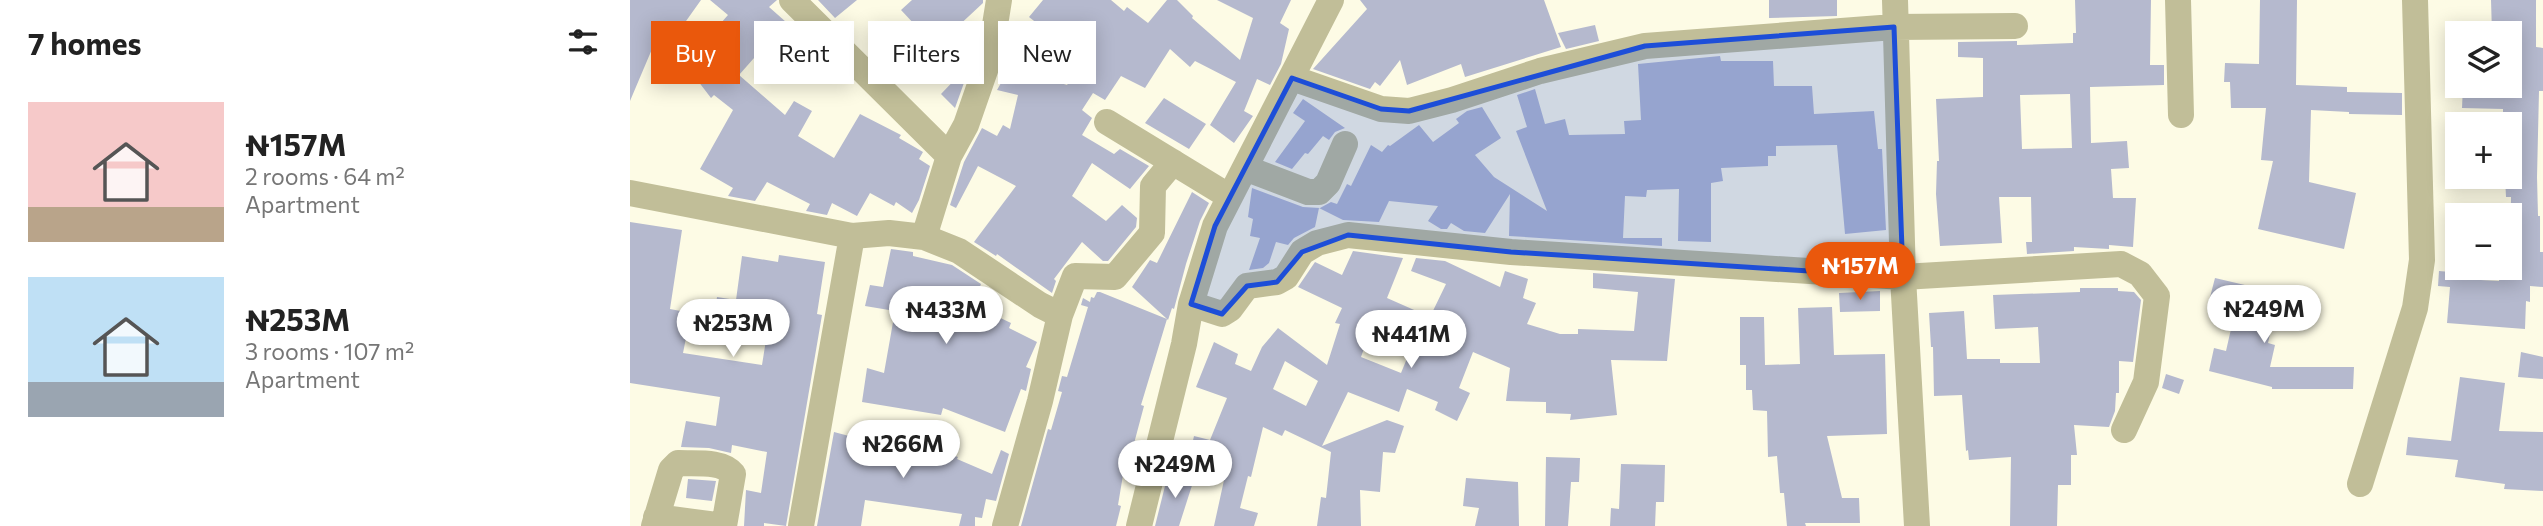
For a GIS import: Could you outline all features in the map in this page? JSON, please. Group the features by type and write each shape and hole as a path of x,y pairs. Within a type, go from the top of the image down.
{"street":[{"path":"792,0 949,156"},
{"path":"924,237 949,156 966,125 989,56 999,0"},
{"path":"1139,526 1184,344 1191,304 1215,226 1331,0"},
{"path":"1895,0 1903,277 1917,526"},
{"path":"2178,0 2181,115"},
{"path":"2360,484 2415,308 2422,260 2415,0"},
{"path":"1292,78 1381,109 1409,111 1541,71 1645,46 1894,27 2015,26"},
{"path":"1107,122 1230,197"},
{"path":"1245,167 1308,192 1319,192 1328,183 1345,145"},
{"path":"1005,526 1040,401 1060,315 1075,276 1115,277 1152,233 1153,186 1173,162"},
{"path":"630,193 852,236 889,233 924,237 959,251 1060,315"},
{"path":"1191,304 1222,314 1230,309 1247,286 1277,282 1286,277 1302,252 1317,243 1348,235 1511,252 1903,277 2121,264 2140,274 2157,296 2146,382 2124,430"},
{"path":"801,526 852,236"},
{"path":"678,463 711,464 729,469 733,474 724,526 655,522 671,470 678,463"}],"highlighted area":[{"path":"1894,27 1903,277 1511,252 1348,235 1302,252 1277,282 1247,286 1222,314 1191,304 1215,226 1292,78 1381,109 1409,111 1645,46"}],"building":[{"path":"630,0 701,0 686,21 651,21 651,51 630,101"},
{"path":"710,0 777,0 769,7 785,21 754,21 754,58 740,74 740,21 723,21 728,15"},
{"path":"818,0 857,0 835,18"},
{"path":"912,0 983,0 964,21 911,21 901,10"},
{"path":"1043,0 1111,0 1124,11 1127,7 1148,23 1167,0 1177,0 1192,18 1240,60 1253,18 1217,0 1291,0 1280,23 1289,29 1281,64 1270,85 1257,79 1244,111 1253,116 1234,143 1210,125 1236,82 1195,61 1190,67 1170,49 1145,88 1121,76 1105,100 1093,93 1082,110 1092,118 1082,135 1114,154 1120,149 1149,166 1130,189 1092,163 1072,196 1106,221 1122,205 1137,218 1136,227 1108,261 1103,261 1082,242 1054,279 1056,281 1052,293 997,254 996,256 974,242 1016,186 978,166 956,208 950,205 964,162 982,128 997,136 1003,125 1010,129 1018,95 997,90 1000,84 1096,84 1096,21 1034,21 1029,17"},
{"path":"1360,0 1544,0 1561,47 1465,77 1461,64 1407,85 1400,60 1380,86 1375,82 1370,89 1313,69 1367,9"},
{"path":"1769,0 1837,0 1837,16 1769,18"},
{"path":"2075,0 2151,0 2150,65 2164,65 2164,85 2090,87 2091,143 2127,141 2129,168 2111,169 2113,198 2136,198 2133,247 2074,247 2074,251 2027,254 2026,242 2032,242 2031,197 1999,197 2002,243 1940,246 1936,194 1939,161 1936,99 1983,97 1983,58 1958,57 1958,42 2017,41 2017,45 2073,43 2073,33 2076,33","holes":["2070,94 2072,148 2022,149 2020,95"]},
{"path":"2260,0 2297,0 2296,85 2347,87 2347,92 2402,93 2402,115 2311,110 2309,182 2356,193 2344,249 2258,229 2273,161 2261,160 2266,108 2231,108 2230,82 2224,82 2225,63 2259,64"},
{"path":"2491,0 2536,0 2536,47 2543,48 2537,177 2543,287 2530,286 2530,302 2526,301 2525,329 2447,323 2450,287 2438,286 2439,271 2445,272 2445,280 2522,280 2522,203 2511,203 2511,197 2506,197 2506,189 2522,189 2522,112 2462,108 2462,98 2522,98 2522,21 2492,21"},
{"path":"1595,25 1599,41 1566,49 1558,33"},
{"path":"1720,56 1721,61 1773,61 1774,86 1812,86 1814,114 1874,111 1878,149 1882,149 1886,230 1845,234 1837,145 1776,146 1776,156 1768,156 1768,166 1721,168 1723,181 1711,183 1711,242 1678,241 1679,189 1647,190 1646,197 1625,196 1623,238 1662,238 1662,246 1509,236 1510,194 1485,233 1464,231 1451,223 1447,229 1441,229 1428,221 1438,206 1389,201 1379,222 1343,220 1319,208 1315,227 1294,238 1288,245 1276,242 1269,263 1263,268 1249,270 1260,238 1250,236 1253,219 1248,217 1252,188 1303,207 1320,208 1331,202 1337,204 1347,184 1351,186 1371,145 1382,152 1388,145 1419,125 1433,142 1459,123 1456,119 1467,111 1482,107 1501,138 1475,155 1494,177 1547,211 1516,131 1527,127 1517,95 1535,89 1545,124 1565,119 1569,135 1625,134 1624,121 1641,120 1638,64"},
{"path":"740,76 785,115 794,101 812,111 798,136 834,158 860,114 901,135 899,138 923,152 919,159 930,166 919,200 912,213 896,202 894,206 870,193 857,216 832,203 827,215 806,211 810,204 767,182 755,201 728,196 733,188 700,169 733,110 714,95 711,98 700,84 740,84"},
{"path":"951,84 964,84 955,108 941,94"},
{"path":"1164,98 1206,124 1189,149 1145,123"},
{"path":"1303,99 1345,128 1335,132 1329,140 1323,136 1292,169 1275,162 1305,121 1293,113"},
{"path":"1192,192 1209,203 1200,221 1174,309 1172,308 1168,320 1132,287 1150,260 1157,263"},
{"path":"630,222 682,230 670,309 691,313 683,353 762,365 769,321 715,312 717,297 736,300 742,256 778,262 779,255 825,262 817,314 822,315 786,526 764,523 764,526 744,526 746,490 761,493 767,452 732,445 731,453 709,448 681,447 686,421 716,426 720,397 630,383"},
{"path":"891,249 913,252 913,256 952,265 981,284 973,305 1011,323 1009,328 1037,342 1026,367 1031,369 1026,391 1021,389 1005,432 943,408 941,415 862,402 867,368 884,373 895,311 865,306 870,285 883,287"},
{"path":"1353,251 1403,258 1387,298 1430,317 1446,284 1411,271 1416,258 1445,261 1500,287 1505,271 1528,279 1523,298 1536,303 1527,324 1560,334 1578,334 1578,329 1634,331 1638,292 1593,288 1593,273 1675,279 1667,361 1611,360 1617,415 1570,420 1571,414 1546,413 1546,402 1506,401 1510,368 1473,352 1459,388 1470,393 1457,421 1435,410 1438,402 1407,389 1399,412 1348,392 1322,446 1387,420 1404,426 1395,453 1383,452 1380,492 1360,490 1361,526 1317,526 1321,497 1326,498 1331,452 1285,430 1282,436 1263,427 1251,477 1248,476 1240,508 1258,513 1254,526 1214,526 1226,471 1188,462 1194,436 1210,440 1227,398 1196,387 1214,342 1238,354 1235,364 1251,371 1262,347 1278,328 1327,365 1340,324 1335,323 1342,308 1298,287 1315,262 1342,275","holes":["1373,323 1415,339 1401,373 1361,357","1285,361 1318,381 1306,406 1273,389"]},
{"path":"2215,278 2279,293 2268,343 2275,345 2270,367 2354,367 2353,389 2272,389 2209,371 2214,348 2226,351 2236,307 2209,301"},
{"path":"2080,288 2118,288 2118,291 2134,292 2141,300 2133,362 2119,361 2119,393 2116,393 2115,411 2109,427 2074,425 2077,455 2071,455 2071,485 2058,485 2057,526 2010,526 2011,457 1969,460 1962,395 1934,396 1929,313 1964,311 1967,359 2000,359 2000,363 2040,363 2038,327 1995,329 1993,295 2080,292"},
{"path":"1880,291 1880,311 1840,312 1839,293"},
{"path":"1097,292 1100,292 1167,319 1141,405 1144,406 1132,451 1127,464 1125,463 1118,505 1121,506 1116,526 1021,526 1048,429 1051,430 1062,392 1058,391 1062,376 1067,377 1088,307 1081,305 1083,298 1090,302 1091,297 1094,298"},
{"path":"1832,307 1834,355 1885,354 1887,434 1827,436 1842,498 1859,498 1860,523 1805,523 1806,526 1787,526 1784,493 1780,493 1777,456 1768,457 1767,411 1753,410 1752,390 1746,390 1746,365 1740,365 1740,317 1764,317 1765,365 1800,364 1798,308"},
{"path":"2521,352 2543,357 2543,379 2518,377"},
{"path":"2166,374 2184,380 2179,394 2162,388"},
{"path":"2460,377 2505,383 2499,431 2543,432 2543,491 2504,489 2505,484 2455,477 2458,460 2406,455 2408,437 2451,441"},
{"path":"834,432 879,444 880,437 924,444 992,474 1001,450 1009,454 996,501 986,499 982,518 975,517 975,526 959,526 962,514 865,500 861,526 817,526"},
{"path":"1546,457 1580,458 1579,482 1571,482 1568,526 1545,526"},
{"path":"1621,464 1665,465 1664,502 1656,502 1655,526 1610,526 1611,508 1619,509"},
{"path":"1177,473 1195,476 1179,526 1155,526 1165,486"},
{"path":"1466,478 1518,482 1519,526 1475,526 1479,508 1463,506"},
{"path":"688,479 716,481 712,501 686,498"}]}
